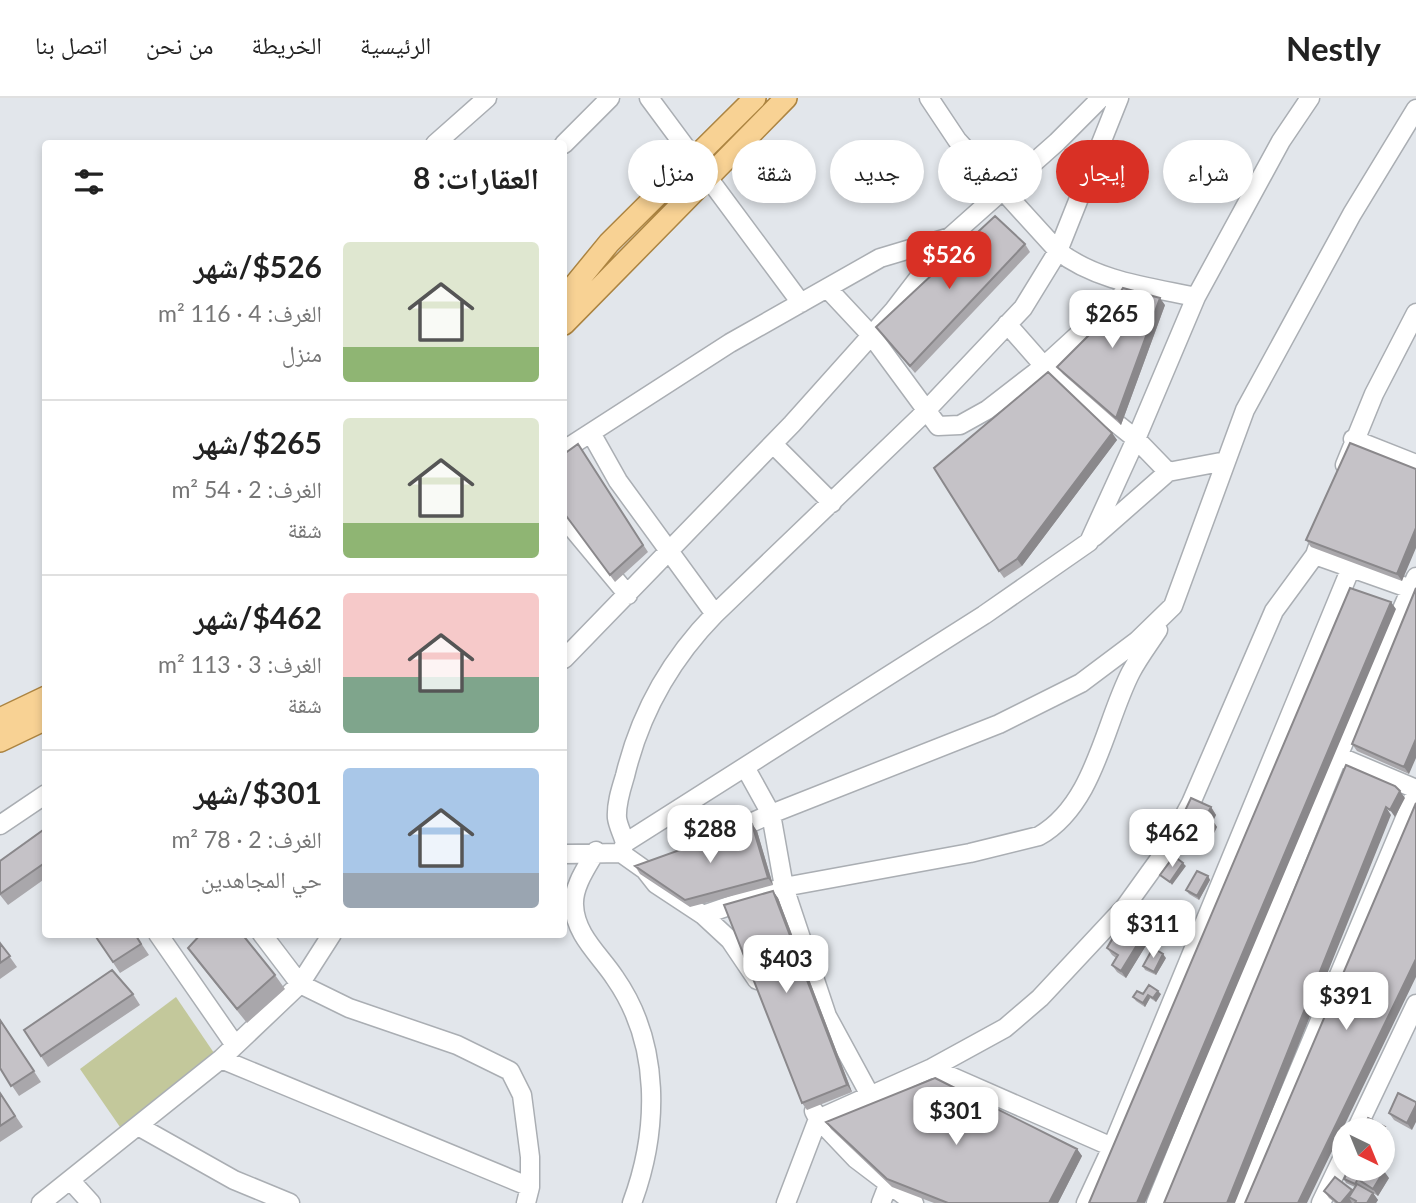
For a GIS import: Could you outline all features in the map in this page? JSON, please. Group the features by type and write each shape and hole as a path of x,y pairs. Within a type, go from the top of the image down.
{"main road":[{"path":"713,140 755,98"},
{"path":"718,168 786,98"},
{"path":"567,294 609,243 649,203"},
{"path":"567,321 683,203"},
{"path":"0,719 42,699"},
{"path":"0,741 42,721"}],"street":[{"path":"439,140 486,98"},
{"path":"567,141 610,98"},
{"path":"649,98 679,140"},
{"path":"929,98 957,140"},
{"path":"1042,153 1101,98"},
{"path":"766,997 751,967 730,940 703,915 656,884 651,867 623,848 617,819 619,800 635,742 666,673 687,643 928,408 1023,308 1058,251 1119,98"},
{"path":"1089,542 1196,297 1280,141 1310,98"},
{"path":"703,915 784,887 970,853 1040,836 1049,831 1071,808 1083,787 1131,672 1173,606 1245,410 1352,214 1416,109"},
{"path":"718,191 801,303"},
{"path":"567,656 774,444 871,335 950,237 988,203"},
{"path":"1015,203 1058,251 1077,265 1135,284 1196,297"},
{"path":"567,448 730,343 880,258 950,237"},
{"path":"827,288 871,335 928,408 938,425 949,428 987,410 1044,366 1135,284"},
{"path":"1340,478 1353,439 1416,313"},
{"path":"1007,324 1044,366 1136,439 1168,472"},
{"path":"591,433 618,481 715,614"},
{"path":"1353,439 1416,464"},
{"path":"774,444 832,503"},
{"path":"567,854 623,848 984,615 1089,542 1168,472 1226,461"},
{"path":"786,1203 818,1119 932,1069 985,1040 1022,1014 1133,896 1166,850 1191,803 1274,611 1315,555 1328,516"},
{"path":"567,522 628,595"},
{"path":"1156,1203 1338,756 1414,583 1350,569 1315,555"},
{"path":"1086,1203 1112,1147 1350,569"},
{"path":"695,848 771,814 999,724 1081,682 1137,640 1173,606"},
{"path":"1243,1203 1416,791 1338,756"},
{"path":"745,767 771,814 784,887 805,958 827,1016 871,1097"},
{"path":"0,825 42,797"},
{"path":"596,851 576,888 574,904 578,922 629,1001 650,1065 652,1102 648,1142 632,1203"},
{"path":"161,938 235,1045"},
{"path":"221,1059 528,1195 523,1095 510,1071 457,1045 349,1007 300,984 265,938"},
{"path":"41,1203 221,1059 300,984 329,938"},
{"path":"1362,1118 1416,1004"},
{"path":"932,1069 1112,1147"},
{"path":"808,1097 818,1119 856,1159 914,1203"},
{"path":"138,1126 234,1180 290,1203"},
{"path":"1321,1203 1332,1180"},
{"path":"71,1181 91,1203"},
{"path":"881,1203 888,1185"}],"green space":[{"path":"176,997 214,1053 120,1127 80,1069"}],"building":[{"path":"995,216 1025,244 910,366 876,327"},
{"path":"1123,288 1160,298 1116,418 1057,367 1099,325"},
{"path":"1048,372 1112,433 1017,559 999,571 934,468"},
{"path":"1350,443 1416,469 1416,528 1397,574 1306,540"},
{"path":"578,444 643,545 610,575 567,517 567,452"},
{"path":"1350,588 1391,602 1137,1203 1089,1203"},
{"path":"1416,588 1416,739 1404,767 1352,744"},
{"path":"1346,765 1395,786 1400,791 1390,810 1386,807 1227,1203 1164,1203"},
{"path":"1191,798 1211,807 1206,817 1212,820 1209,826 1198,821 1196,825 1182,817"},
{"path":"1416,803 1416,959 1339,1118 1332,1118 1332,1133 1298,1203 1245,1203"},
{"path":"752,824 768,878 685,900 635,866"},
{"path":"42,831 42,865 0,894 0,861"},
{"path":"1174,856 1183,863 1170,882 1160,875"},
{"path":"1197,871 1208,876 1197,896 1186,890"},
{"path":"773,891 847,1085 802,1103 724,905"},
{"path":"1127,914 1148,927 1121,971 1112,965 1118,955 1107,948"},
{"path":"97,938 137,938 141,944 113,962"},
{"path":"197,938 245,938 275,975 237,1009 188,948"},
{"path":"0,943 10,956 0,963"},
{"path":"1153,948 1163,954 1154,972 1143,966"},
{"path":"112,970 133,994 41,1056 24,1030"},
{"path":"1149,985 1158,991 1153,998 1148,995 1143,1003 1133,997 1137,991 1143,994"},
{"path":"0,1020 34,1071 11,1086 0,1068"},
{"path":"935,1078 1077,1149 1049,1203 948,1203 887,1179 826,1122"},
{"path":"0,1093 15,1116 0,1126"},
{"path":"1398,1093 1416,1102 1407,1123 1389,1113"},
{"path":"1332,1181 1340,1181 1352,1190 1341,1203 1324,1191"},
{"path":"1361,1181 1378,1181 1373,1189"},
{"path":"1357,1184 1373,1193 1367,1203 1355,1203 1356,1201 1349,1197"}]}
